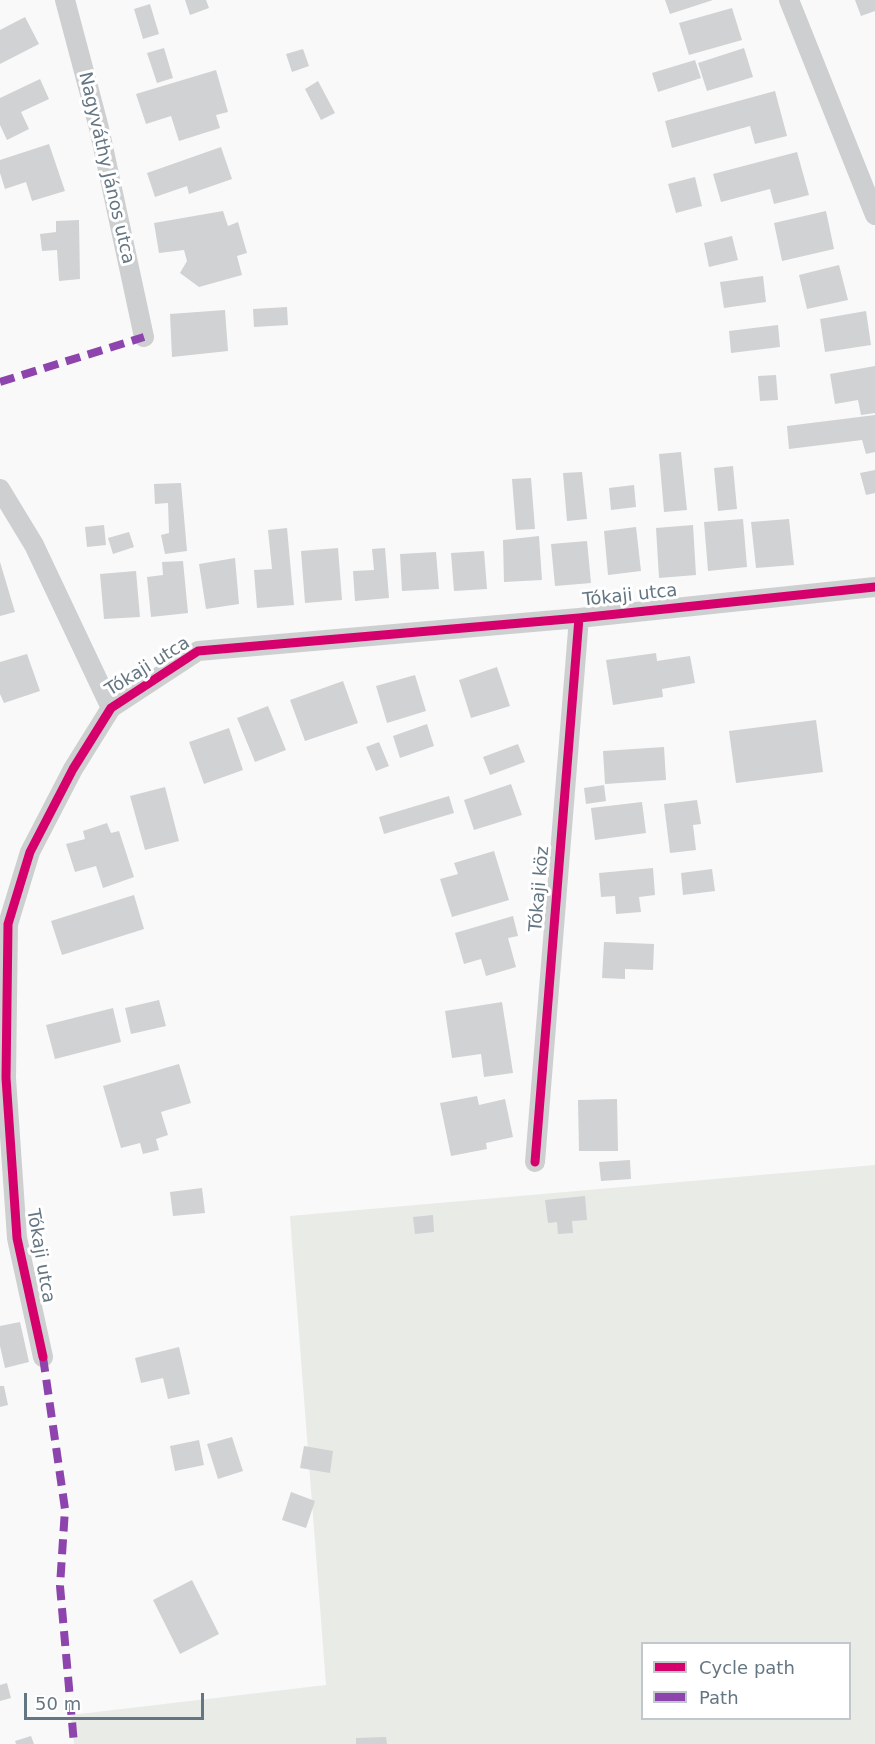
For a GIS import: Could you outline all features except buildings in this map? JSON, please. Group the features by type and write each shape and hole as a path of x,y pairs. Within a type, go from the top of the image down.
{"street":[{"name":"Nagyváthy János utca","path":"65,0 99,128 144,337"},
{"path":"789,0 875,215"},
{"path":"0,489 34,545 111,708"},
{"name":"Tókaji utca","path":"43,1357 17,1238 6,1078 8,924 30,852 73,769 111,708 198,651 579,618 875,587"},
{"name":"Tókaji köz","path":"535,1162 579,618"}],"shaded area":[{"path":"875,1165 875,1744 74,1744 71,1715 326,1685 290,1216"}],"marked path":[{"path":"0,382 144,337"},
{"path":"43,1357 65,1509 60,1586 74,1744"}],"cycle path":[{"path":"43,1357 17,1238 6,1078 8,924 30,852 73,769 111,708 198,651 579,618 875,587"},
{"path":"535,1162 579,618"}]}
